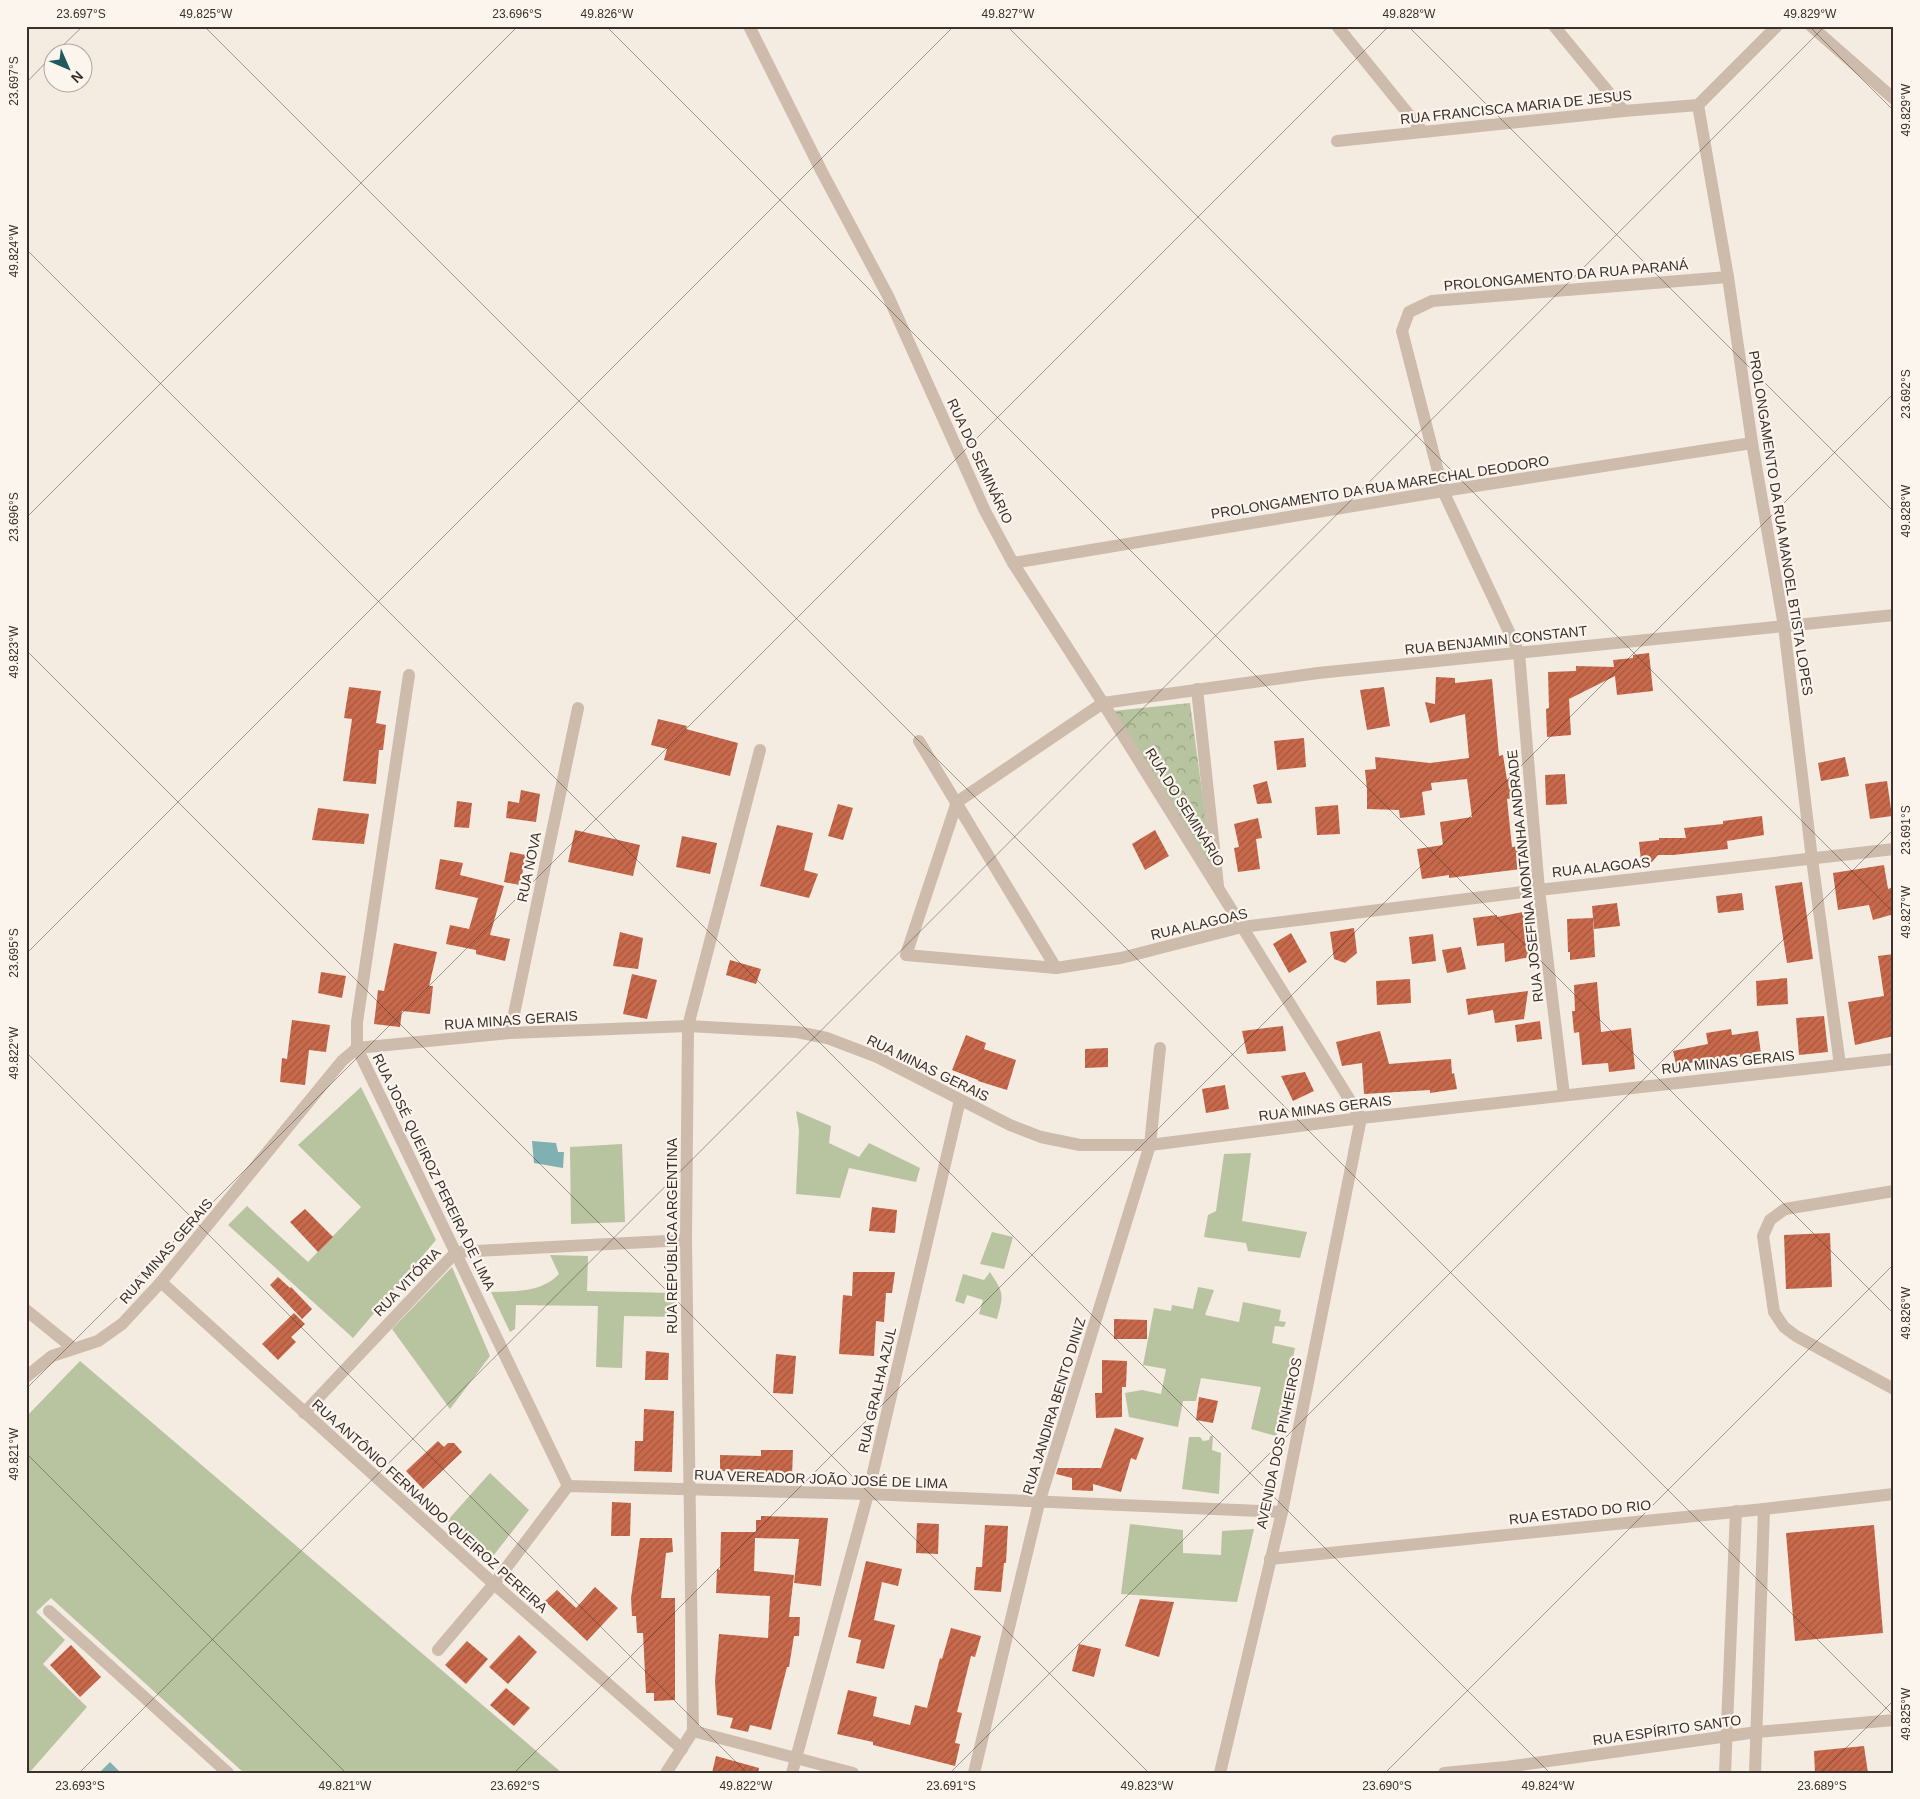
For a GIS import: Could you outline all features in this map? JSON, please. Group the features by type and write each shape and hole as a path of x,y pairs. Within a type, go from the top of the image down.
{"street":[{"name":"RUA DO SEMINÁRIO","path":"749,26 822,172 888,296 985,512 1013,563 1103,703 1361,1118"},
{"path":"1337,26 1423,132"},
{"path":"1554,26 1624,111"},
{"path":"1811,26 1894,100"},
{"path":"1698,105 1778,27"},
{"name":"RUA FRANCISCA MARIA DE JESUS","path":"1337,141 1698,105"},
{"name":"PROLONGAMENTO DA RUA MANOEL BTISTA LOPES","path":"1698,105 1728,277 1752,443 1784,626 1812,858 1840,1066"},
{"name":"PROLONGAMENTO DA RUA PARANÁ","path":"1443,492 1402,331 1409,312 1432,301 1728,277"},
{"name":"PROLONGAMENTO DA RUA MARECHAL DEODORO","path":"1013,563 1752,443"},
{"path":"1443,492 1519,653"},
{"name":"RUA BENJAMIN CONSTANT","path":"1103,703 1318,674 1894,615"},
{"name":"RUA JOSEFINA MONTANHA ANDRADE","path":"1519,653 1539,890 1564,1095"},
{"name":"RUA JOSÉ QUEIROZ PEREIRA DE LIMA","path":"409,676 357,1022 357,1048 568,1486"},
{"name":"RUA DO SEMINÁRIO","path":"1197,689 1219,889"},
{"path":"957,802 1103,703"},
{"name":"RUA NOVA","path":"510,1033 578,708"},
{"path":"919,741 1056,968"},
{"name":"RUA REPÚBLICA ARGENTINA","path":"693,1731 686,1240 688,1026 760,750"},
{"name":"RUA ALAGOAS","path":"957,802 906,955 1056,968 1121,958 1242,927 1894,849"},
{"name":"RUA MINAS GERAIS","path":"26,1377 52,1356 98,1341 122,1324 161,1282 342,1061 357,1048 510,1033 688,1026 797,1032 827,1038 877,1057 1010,1125 1042,1136 1080,1145 1150,1145 1361,1118 1894,1059"},
{"name":"RUA JANDIRA BENTO DINIZ","path":"974,1773 1039,1502 1150,1145 1160,1048"},
{"name":"RUA GRALHA AZUL","path":"792,1773 868,1494 960,1100"},
{"name":"AVENIDA DOS PINHEIROS","path":"1220,1773 1282,1512 1361,1118"},
{"path":"1894,1191 1785,1209 1770,1220 1763,1236 1774,1312 1784,1327 1796,1336 1894,1389"},
{"name":"RUA VITÓRIA","path":"304,1412 456,1252 686,1240"},
{"name":"RUA ANTÔNIO FERNANDO QUEIROZ PEREIRA","path":"161,1282 494,1584 682,1749"},
{"path":"26,1310 73,1348"},
{"path":"438,1650 494,1584 568,1486"},
{"name":"RUA VEREADOR JOÃO JOSÉ DE LIMA","path":"568,1486 868,1494 1282,1512"},
{"name":"RUA ESTADO DO RIO","path":"1270,1559 1894,1494"},
{"path":"1755,1773 1764,1509"},
{"path":"1725,1773 1736,1511"},
{"path":"49,1611 228,1773"},
{"name":"RUA ESPÍRITO SANTO","path":"1444,1773 1534,1768 1757,1732 1894,1720"},
{"path":"666,1773 693,1731 853,1773"}],"green space":[{"path":"1190,703 1209,843 1210,866 1113,711"},
{"path":"361,1087 436,1240 353,1338 228,1225 247,1206 308,1262 361,1207 298,1145"},
{"path":"796,1111 831,1126 829,1143 859,1157 869,1143 920,1168 916,1182 849,1168 840,1198 796,1194 799,1130"},
{"path":"622,1144 625,1222 571,1224 570,1147"},
{"path":"1251,1153 1242,1221 1307,1232 1300,1258 1248,1251 1246,1243 1204,1237 1208,1215 1216,1211 1224,1154"},
{"path":"992,1232 1013,1237 1004,1269 980,1264"},
{"path":"550,1255 588,1256 587,1291 675,1293 675,1317 624,1316 622,1368 596,1367 598,1306 516,1305 515,1329 510,1332 491,1292 527,1290 544,1285 552,1280 559,1274"},
{"path":"452,1267 490,1356 450,1409 392,1329"},
{"path":"990,1272 998,1285 1002,1299 997,1319 979,1314 983,1300 967,1295 964,1304 955,1301 963,1274 984,1280"},
{"path":"1198,1287 1214,1290 1205,1315 1239,1322 1243,1302 1281,1310 1279,1321 1286,1322 1284,1327 1275,1326 1272,1343 1295,1348 1276,1436 1251,1429 1261,1387 1201,1378 1196,1401 1183,1401 1178,1427 1129,1417 1125,1393 1142,1390 1161,1394 1166,1369 1143,1365 1154,1308 1171,1311 1172,1305 1193,1309"},
{"path":"80,1361 562,1773 244,1773 51,1598 36,1612 65,1640 43,1664 87,1707 29,1773 26,1773 26,1417"},
{"path":"1210,1436 1213,1436 1212,1450 1221,1453 1219,1494 1182,1489 1189,1437 1200,1437 1203,1441 1209,1440"},
{"path":"490,1473 529,1510 490,1560 447,1521"},
{"path":"1130,1524 1183,1530 1183,1553 1221,1555 1222,1531 1254,1529 1237,1602 1121,1594"}],"water":[{"path":"532,1141 556,1143 558,1152 564,1152 563,1168 534,1163"},
{"path":"110,1762 121,1773 99,1773"}],"building":[{"path":"1649,653 1653,691 1617,695 1615,676 1569,699 1571,735 1547,737 1546,709 1549,708 1548,672 1576,671 1576,666 1614,667 1613,660 1633,658 1633,655"},
{"path":"1436,677 1455,678 1455,683 1492,679 1499,756 1503,755 1507,780 1510,779 1512,798 1507,799 1512,847 1519,846 1521,869 1449,878 1449,875 1422,879 1417,849 1443,845 1440,822 1472,817 1467,779 1431,783 1432,790 1422,792 1425,815 1400,818 1399,810 1367,809 1365,770 1376,769 1375,757 1430,763 1469,758 1465,714 1430,723 1425,702 1435,704"},
{"path":"349,687 381,691 376,723 386,725 383,750 379,750 376,784 343,781 352,719 344,718"},
{"path":"1384,687 1390,726 1367,730 1360,690"},
{"path":"658,719 687,726 686,729 738,743 730,776 664,760 667,749 651,745"},
{"path":"1304,738 1306,767 1277,770 1274,741"},
{"path":"1845,757 1849,776 1821,781 1818,763"},
{"path":"1565,774 1567,804 1546,805 1545,775"},
{"path":"1267,781 1272,803 1257,804 1253,785"},
{"path":"1887,781 1892,816 1870,819 1865,784"},
{"path":"521,790 540,794 536,822 506,818 508,801 519,803"},
{"path":"457,801 472,803 469,828 454,827"},
{"path":"838,804 853,808 843,840 828,836"},
{"path":"1338,805 1340,834 1317,835 1315,807"},
{"path":"318,808 369,814 364,844 312,840"},
{"path":"1762,816 1764,835 1727,841 1728,849 1658,855 1651,863 1641,861 1639,842 1659,840 1659,838 1686,838 1684,828 1723,824 1723,821"},
{"path":"1258,818 1262,838 1256,839 1260,869 1238,872 1234,848 1239,847 1234,824"},
{"path":"777,825 813,833 804,870 818,874 809,898 760,886"},
{"path":"575,830 640,845 633,876 568,862"},
{"path":"1155,830 1169,856 1145,870 1132,844"},
{"path":"682,836 717,843 710,874 676,867"},
{"path":"510,852 526,855 520,885 504,882"},
{"path":"440,859 463,863 460,875 504,886 490,935 510,939 505,961 476,954 476,950 446,944 450,925 469,929 478,898 435,889"},
{"path":"1884,865 1888,889 1894,887 1894,914 1873,920 1869,905 1838,910 1833,873"},
{"path":"1802,882 1813,959 1787,963 1775,886"},
{"path":"1742,893 1744,910 1718,913 1716,896"},
{"path":"1617,903 1620,926 1594,929 1592,906"},
{"path":"1523,912 1530,957 1505,962 1504,943 1477,946 1473,918 1497,915 1497,917"},
{"path":"1593,918 1595,957 1570,960 1567,919"},
{"path":"1354,928 1357,953 1345,963 1334,959 1330,932"},
{"path":"620,932 643,938 638,969 613,966"},
{"path":"1291,933 1307,962 1289,973 1273,944"},
{"path":"1433,934 1436,961 1412,964 1409,937"},
{"path":"394,943 437,952 429,986 433,986 430,1014 402,1011 400,1027 374,1024 378,990 384,991"},
{"path":"1461,947 1466,969 1447,973 1442,950"},
{"path":"1894,954 1894,1036 1855,1045 1848,1002 1884,996 1878,956"},
{"path":"730,960 761,969 756,984 726,975"},
{"path":"321,972 346,976 342,998 318,993"},
{"path":"632,974 657,980 647,1019 623,1014"},
{"path":"1787,978 1788,1004 1757,1006 1756,981"},
{"path":"1410,979 1411,1003 1377,1005 1376,981"},
{"path":"1597,982 1601,1032 1631,1028 1635,1069 1609,1072 1608,1063 1582,1065 1579,1032 1574,1033 1572,1011 1575,1011 1574,985"},
{"path":"1528,991 1524,1019 1495,1023 1493,1010 1468,1015 1466,999"},
{"path":"1824,1016 1828,1052 1799,1055 1796,1018"},
{"path":"292,1020 330,1025 326,1052 309,1050 305,1085 280,1082 282,1058 287,1059"},
{"path":"1540,1021 1542,1039 1517,1042 1515,1025"},
{"path":"1283,1026 1286,1051 1247,1054 1242,1031"},
{"path":"1731,1029 1732,1035 1758,1031 1761,1054 1740,1057 1740,1054 1690,1063 1689,1069 1677,1069 1673,1051 1708,1044 1706,1033"},
{"path":"1380,1031 1389,1064 1451,1059 1452,1074 1454,1073 1457,1089 1430,1093 1430,1090 1364,1094 1362,1063 1342,1066 1336,1042"},
{"path":"966,1035 986,1043 984,1049 1016,1060 1007,1090 952,1070"},
{"path":"1108,1048 1108,1067 1085,1068 1085,1049"},
{"path":"1305,1072 1314,1091 1293,1101 1281,1076"},
{"path":"1225,1085 1229,1109 1206,1113 1202,1089"},
{"path":"872,1207 897,1210 895,1233 869,1231"},
{"path":"305,1209 333,1237 318,1252 290,1222"},
{"path":"1830,1233 1832,1287 1786,1289 1784,1235"},
{"path":"853,1272 895,1272 892,1293 886,1293 884,1322 876,1321 874,1356 839,1354 843,1295 852,1296"},
{"path":"278,1277 291,1287 312,1309 302,1319 270,1285"},
{"path":"294,1313 305,1324 291,1337 296,1342 278,1360 262,1344"},
{"path":"1114,1319 1147,1320 1147,1339 1114,1339"},
{"path":"646,1351 669,1353 668,1380 645,1380"},
{"path":"776,1354 796,1356 793,1394 773,1393"},
{"path":"1102,1360 1127,1361 1126,1387 1122,1387 1122,1417 1096,1418 1095,1393 1102,1393"},
{"path":"1199,1397 1218,1401 1213,1423 1196,1420"},
{"path":"644,1409 674,1411 672,1472 634,1471 635,1441 643,1441"},
{"path":"1115,1428 1144,1438 1136,1460 1131,1458 1121,1492 1093,1484 1093,1491 1072,1490 1072,1478 1056,1474 1058,1468 1101,1468"},
{"path":"438,1441 444,1447 448,1443 454,1443 462,1452 423,1489 406,1471"},
{"path":"761,1450 793,1450 792,1476 760,1476 760,1472 720,1471 720,1455 761,1456"},
{"path":"612,1502 631,1503 630,1536 611,1536"},
{"path":"761,1516 828,1518 821,1586 794,1583 799,1539 755,1538 754,1571 794,1575 789,1617 800,1617 799,1636 794,1636 789,1667 787,1667 771,1730 750,1725 748,1732 730,1728 733,1718 717,1715 715,1681 719,1634 768,1638 770,1596 716,1593 717,1569 720,1570 721,1532 756,1532 756,1520 761,1520"},
{"path":"917,1523 939,1524 938,1554 916,1553"},
{"path":"985,1525 1008,1526 1006,1563 1004,1563 1001,1592 974,1590 976,1567 982,1567"},
{"path":"1874,1525 1883,1633 1795,1641 1786,1533"},
{"path":"640,1538 672,1538 673,1552 666,1553 661,1598 675,1598 675,1700 654,1701 654,1693 646,1693 643,1633 637,1633 636,1616 632,1616 631,1598"},
{"path":"866,1561 902,1569 898,1586 882,1582 874,1620 895,1625 884,1669 856,1663 861,1640 848,1637"},
{"path":"595,1587 618,1608 587,1641 545,1601 557,1590 576,1608"},
{"path":"1140,1599 1174,1602 1159,1657 1125,1646"},
{"path":"951,1628 981,1636 975,1657 971,1656 957,1712 962,1713 955,1743 960,1744 955,1766 873,1745 873,1742 837,1734 848,1690 877,1697 873,1716 910,1725 915,1705 927,1708 940,1658 942,1659"},
{"path":"519,1635 537,1652 508,1684 489,1667"},
{"path":"467,1641 488,1659 466,1684 445,1665"},
{"path":"1079,1644 1101,1649 1094,1677 1072,1671"},
{"path":"71,1645 101,1677 80,1697 50,1665"},
{"path":"506,1688 530,1708 514,1726 490,1705"},
{"path":"1864,1746 1868,1773 1815,1773 1814,1751"},
{"path":"716,1756 759,1768 758,1773 712,1773"}]}
